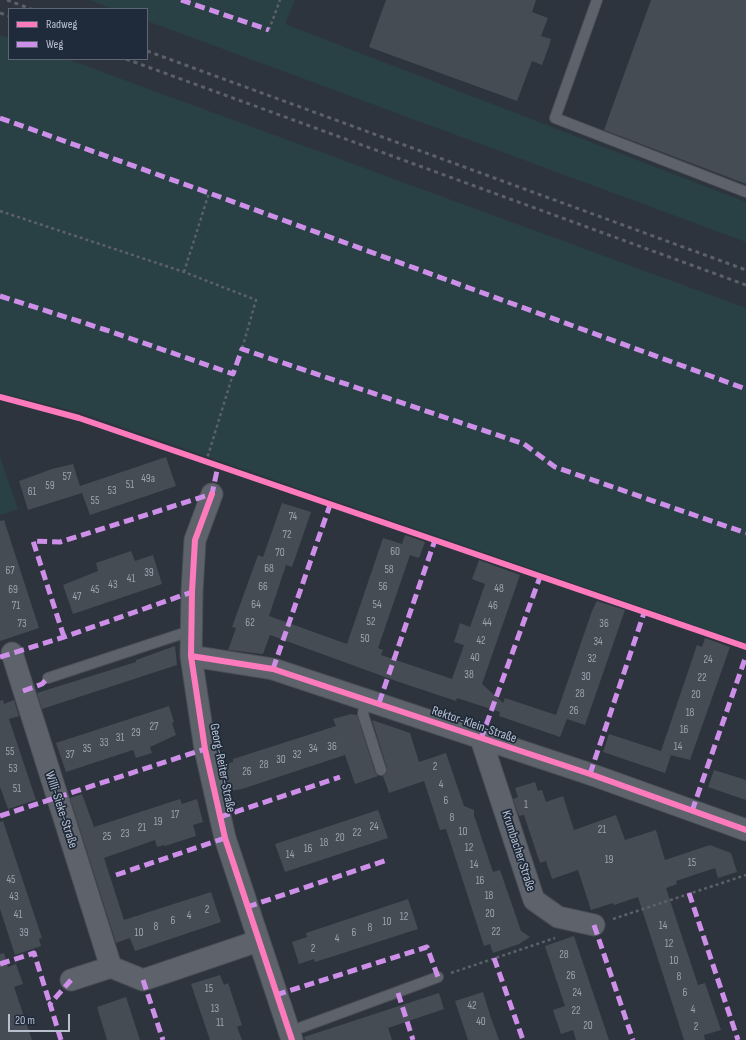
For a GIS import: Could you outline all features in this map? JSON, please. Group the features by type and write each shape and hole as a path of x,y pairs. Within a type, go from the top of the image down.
{"street":[{"name":"Georg-Reiter-Straße","path":"212,494 194,540 191,656 205,749 225,838 290,1036"},
{"name":"Willi-Sieke-Straße","path":"12,653 111,967"},
{"name":"Rektor-Klein-Straße","path":"191,656 273,669 590,774 746,830"},
{"name":"Krumbacher Straße","path":"481,739 534,900 558,917 594,925"},
{"path":"71,980 111,967 143,980 258,941"}],"lane":[{"path":"598,0 554,118 746,192"},
{"path":"48,678 181,634 192,634"},
{"path":"366,699 363,714 380,770"},
{"path":"290,1036 438,977"}],"path":[{"path":"269,30 280,0"},
{"path":"184,272 209,193"},
{"path":"0,211 184,272 256,300 242,349"},
{"path":"206,462 233,374"}],"green space":[{"path":"90,0 295,0 285,24 746,202 746,242 148,21 148,8 111,8"},
{"path":"0,35 8,38 8,60 70,60 746,308 746,643 78,412 0,393"},
{"path":"0,457 18,509 0,515"}],"building":[{"path":"386,0 536,0 532,12 548,18 541,36 551,39 542,65 532,61 517,101 369,47"},
{"path":"651,0 746,0 746,184 604,130"},
{"path":"166,457 176,486 90,515 82,493 28,510 19,481 52,469 73,464 80,486"},
{"path":"282,503 311,512 292,567 286,565 269,616 347,644 383,538 402,544 405,535 425,542 419,558 410,555 378,648 383,650 381,655 452,679 464,645 454,642 460,623 470,627 485,584 472,579 479,560 520,575 482,684 503,703 505,698 556,715 592,611 597,601 625,610 585,725 567,719 560,737 499,716 500,712 457,698 456,701 396,681 270,635 263,654 228,650 236,628 232,627 258,555 263,557"},
{"path":"4,520 39,628 0,641 0,521"},
{"path":"131,551 135,561 153,555 162,584 73,614 63,585 98,571 96,563"},
{"path":"705,638 730,647 690,760 671,755 665,773 603,752 609,734 661,751 697,645 702,647"},
{"path":"175,646 177,665 42,709 37,693 136,662 136,660"},
{"path":"3,700 4,704 14,700 19,716 9,719 36,800 8,809 0,787 0,701"},
{"path":"169,706 176,735 150,747 152,753 136,758 133,750 66,772 56,743"},
{"path":"351,714 357,715 375,772 378,776 355,784 345,755 242,789 228,791 223,765 233,762 233,759 336,726 333,719"},
{"path":"372,720 410,733 419,762 446,753 464,806 474,810 474,815 493,872 500,870 521,931 530,937 519,944 493,953 490,944 484,946 446,829 440,830 424,781 389,793 383,776 387,772 387,768"},
{"path":"714,770 746,780 746,800 708,787"},
{"path":"535,782 538,791 542,790 546,802 563,796 574,830 616,815 625,840 656,830 665,860 710,845 731,853 737,872 718,878 715,868 676,881 677,884 666,888 698,985 705,983 721,1030 704,1035 705,1040 684,1040 638,897 614,905 613,903 591,910 578,870 552,879 546,861 540,863 524,815 519,816 513,799 518,797 515,788"},
{"path":"82,794 94,827 180,799 182,804 197,799 203,822 193,825 196,836 165,846 157,847 155,840 104,858 124,920 211,892 221,922 135,951 130,938 116,943 70,798"},
{"path":"378,810 388,838 285,872 275,844"},
{"path":"3,821 42,938 39,939 41,946 15,955 0,909 0,822"},
{"path":"408,899 418,929 315,962 314,959 299,964 292,942 307,937 306,933"},
{"path":"574,936 609,1040 576,1040 573,1030 561,1034 553,1010 565,1006 545,946"},
{"path":"4,953 8,967 16,964 23,984 14,987 32,1040 0,1040 0,954"},
{"path":"220,975 224,985 228,983 242,1025 237,1027 242,1040 210,1040 191,984"},
{"path":"483,992 499,1040 468,1040 455,1001"},
{"path":"439,993 444,1009 388,1028 392,1040 305,1040 304,1037"},
{"path":"126,997 140,1040 107,1040 97,1007"}],"railway":[{"path":"7,0 28,8"},
{"path":"0,13 8,16"},
{"path":"148,51 746,270"},
{"path":"129,60 746,285"}],"marked path":[{"path":"181,0 269,30"},
{"path":"0,118 746,389"},
{"path":"0,296 106,330 233,374 242,349 524,444 555,467 746,533"},
{"path":"64,637 33,541 60,542 212,494 218,466"},
{"path":"273,669 330,505"},
{"path":"379,703 435,540"},
{"path":"481,739 540,577"},
{"path":"0,657 64,637 192,592"},
{"path":"590,774 644,613"},
{"path":"692,811 746,656"},
{"path":"23,691 42,684 48,678"},
{"path":"0,816 205,749"},
{"path":"220,817 340,777"},
{"path":"116,875 225,838"},
{"path":"247,907 387,860"},
{"path":"689,893 738,1040"},
{"path":"594,925 633,1040"},
{"path":"276,995 427,947 438,977"},
{"path":"0,964 34,953 50,1004"},
{"path":"494,958 523,1040"},
{"path":"61,1040 50,1004 71,980"},
{"path":"143,980 163,1040"},
{"path":"398,993 413,1040"}],"cycle path":[{"path":"0,397 79,418 746,647"},
{"path":"212,494 195,540 192,592 191,656 205,749 225,838 292,1040"},
{"path":"191,656 273,669 590,774 746,830"}]}
